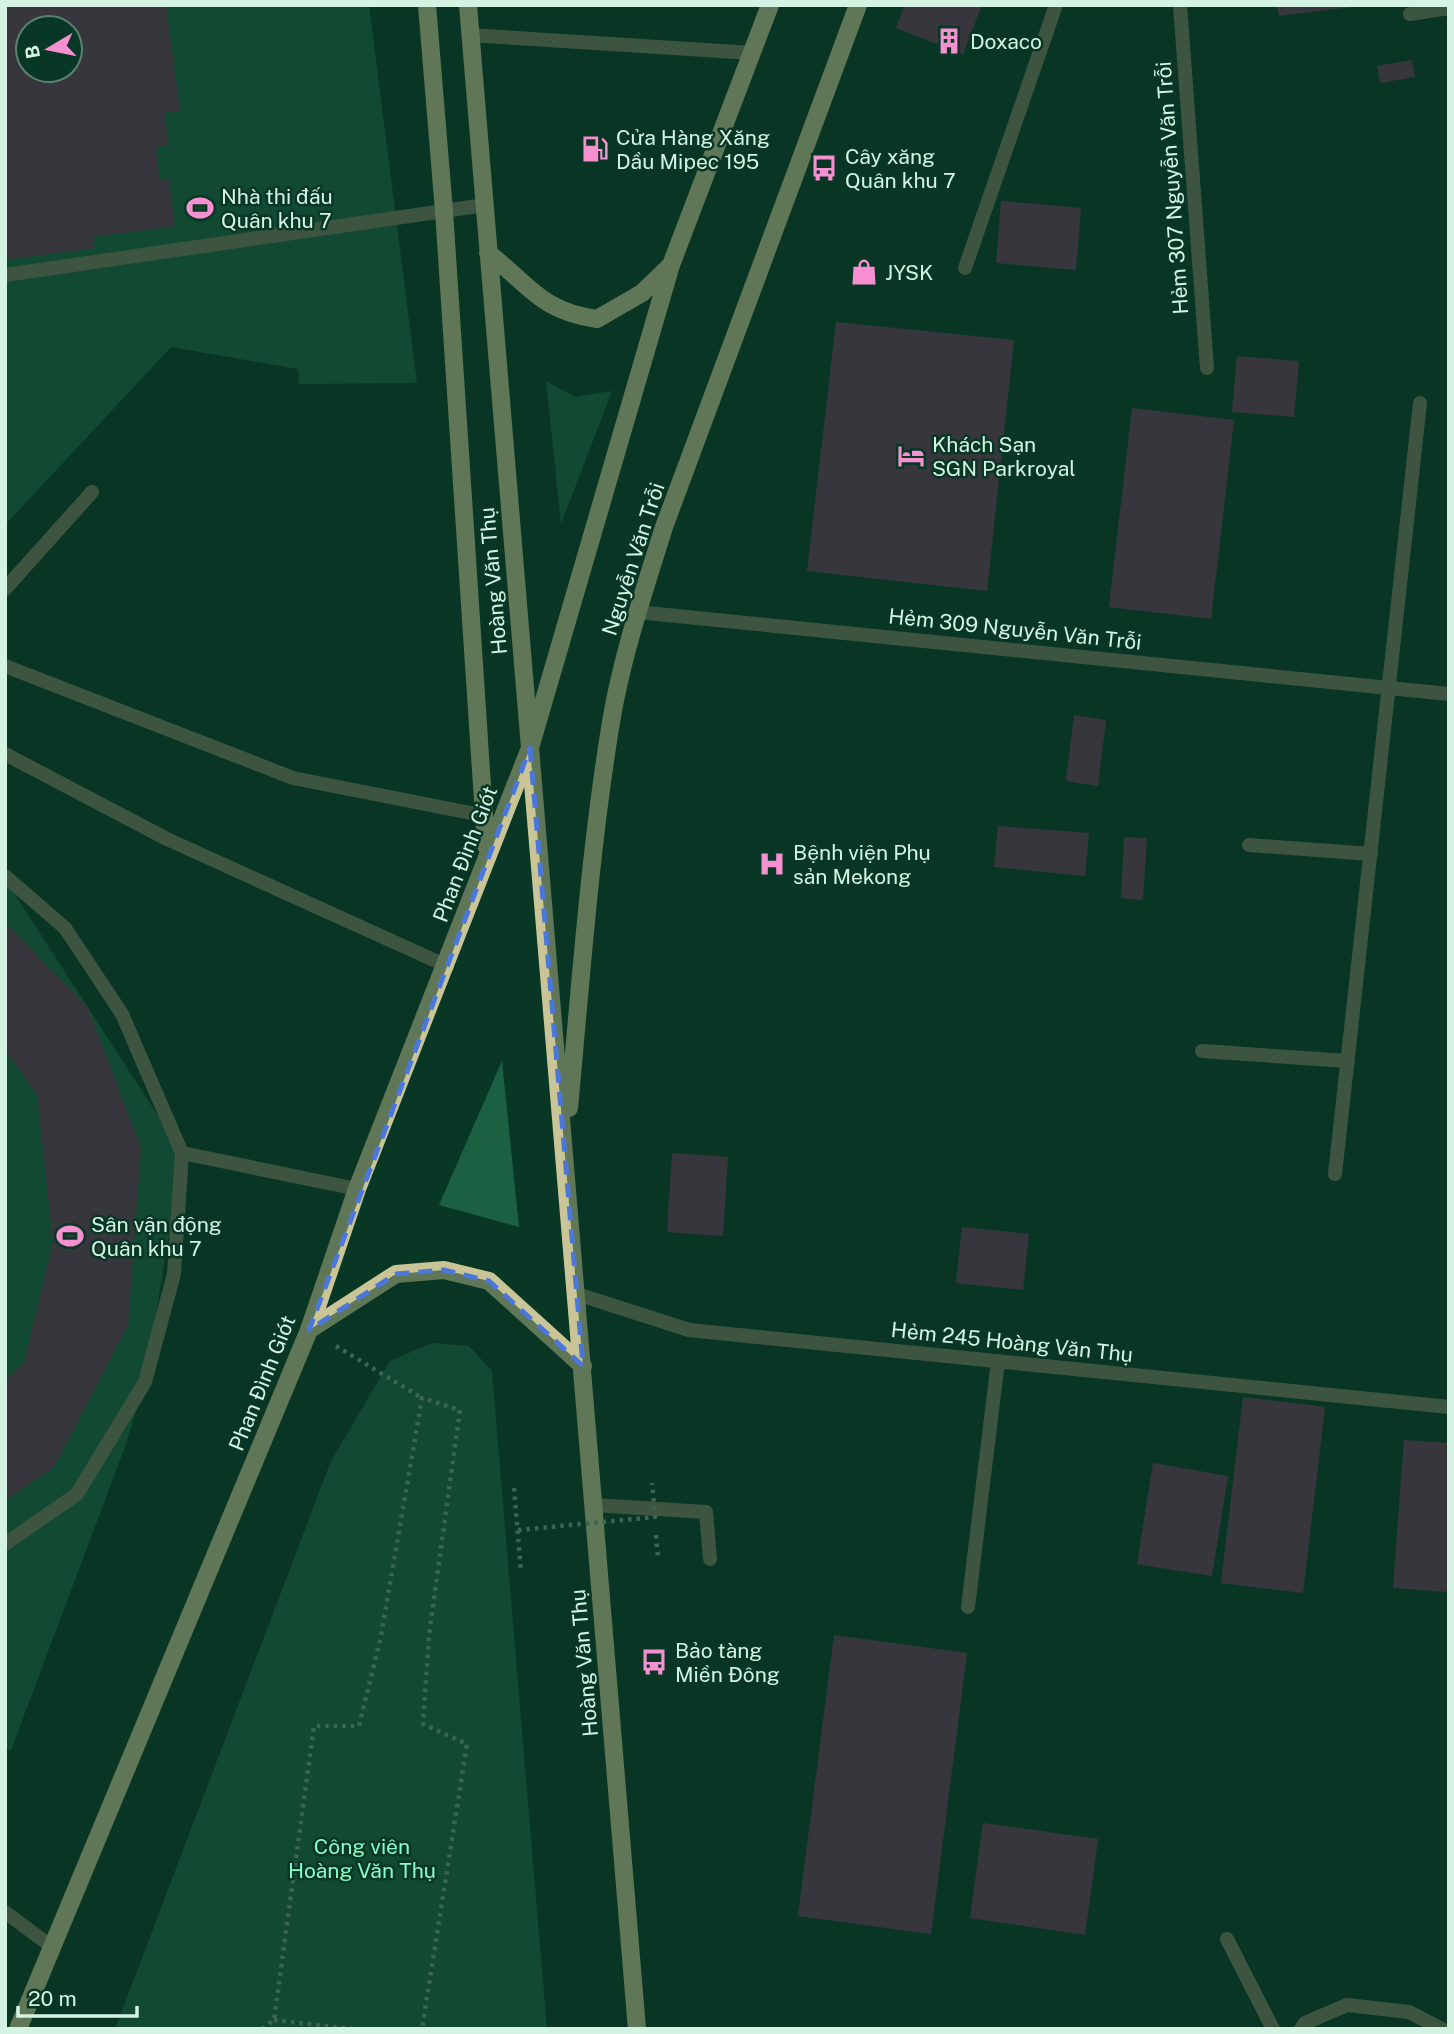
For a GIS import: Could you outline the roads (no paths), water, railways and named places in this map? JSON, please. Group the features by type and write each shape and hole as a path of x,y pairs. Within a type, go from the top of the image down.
{"main road":[{"name":"Hoàng Văn Thụ","path":"427,5 486,816 486,856"},
{"name":"Hoàng Văn Thụ","path":"468,5 637,2029"},
{"name":"Nguyễn Văn Trỗi","path":"530,748 671,265 770,5"},
{"name":"Nguyễn Văn Trỗi","path":"565,1153 601,799 612,720 637,612 664,527 858,5"},
{"path":"488,253 555,310 597,319 642,293 671,265"},
{"name":"Phan Đình Giót","path":"18,2029 309,1330 357,1189 447,966 486,856 530,748"},
{"path":"309,1330 396,1274 444,1270 489,1281 583,1366"}],"street":[{"path":"965,268 1056,5"},
{"name":"Hẻm 307 Nguyễn Văn Trỗi","path":"1180,5 1207,368"},
{"path":"1410,14 1449,8"},
{"path":"470,35 751,53"},
{"path":"5,275 485,205"},
{"path":"1335,1174 1420,403"},
{"path":"5,590 92,492"},
{"name":"Hẻm 309 Nguyễn Văn Trỗi","path":"637,612 1449,694"},
{"path":"5,666 293,778 486,816"},
{"path":"5,754 167,839 447,966"},
{"path":"1249,845 1371,854"},
{"path":"5,876 65,928 122,1014 182,1153 174,1274 145,1382 77,1494 5,1544"},
{"path":"1202,1051 1348,1061"},
{"path":"182,1153 357,1189"},
{"name":"Hẻm 245 Hoàng Văn Thụ","path":"577,1294 689,1330 1449,1407"},
{"path":"968,1606 998,1361"},
{"path":"593,1505 706,1512 710,1559"},
{"path":"5,1912 52,1947"},
{"path":"1227,1939 1273,2029"},
{"path":"1301,2029 1305,2023 1346,2005 1409,2011 1442,2029"}],"place":[{"name":"Doxaco","path":"949,41"},
{"name":"Cửa Hàng Xăng Dầu Mipec 195","path":"595,149"},
{"name":"Cây xăng Quân khu 7","path":"824,168"},
{"name":"Nhà thi đấu Quân khu 7","path":"200,208"},
{"name":"JYSK","path":"864,272"},
{"name":"Khách Sạn SGN Parkroyal","path":"911,456"},
{"name":"Bệnh viện Phụ sản Mekong","path":"772,864"},
{"name":"Sân vận động Quân khu 7","path":"70,1236"},
{"name":"Bảo tàng Miền Đông","path":"654,1662"}],"park label":[{"name":"Công viên Hoàng Văn Thụ","path":"362,1858"}]}
